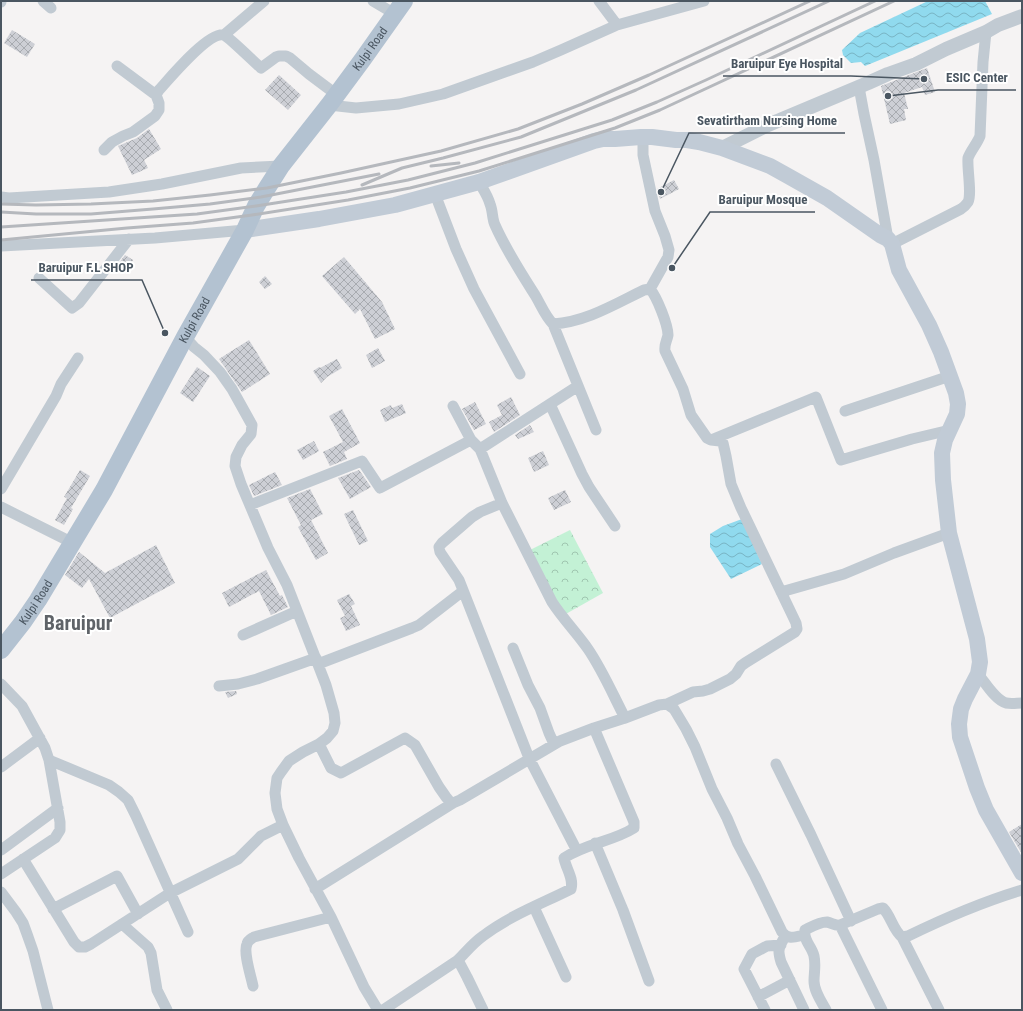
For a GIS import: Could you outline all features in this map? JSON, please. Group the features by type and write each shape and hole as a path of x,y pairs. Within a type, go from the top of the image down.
{"main road":[{"name":"Kulpi Road","path":"1,650 38,600 73,543 245,230 261,197 281,166 364,59 399,8"},
{"path":"245,230 319,219 395,205 479,182 594,141 603,139 643,137 687,140 722,148 770,166 827,198 890,242 899,270 929,325 941,352 956,394 958,404 957,414 945,440 942,453 943,480 949,533 977,639 980,662 978,674 961,710 959,724 960,737 986,810 1022,873"}],"street":[{"path":"224,35 264,1"},
{"path":"373,1 399,8"},
{"path":"599,1 617,25"},
{"path":"156,95 188,58 211,38 216,35 224,35 261,68 276,57 286,56 290,58 309,74 333,100 356,108 399,104 444,94 540,59 617,25 704,1"},
{"path":"722,148 768,126 888,74 916,64 998,25 1022,16"},
{"path":"860,87 864,114 890,242 961,209 969,201 968,158 980,136 983,62 986,32"},
{"path":"104,150 112,142 133,132 155,116 158,110 159,103 156,95 117,66"},
{"path":"643,137 643,155 655,211 669,250 668,257 650,289"},
{"path":"1,197 9,198 109,192 162,184 241,168 281,166"},
{"path":"479,182 491,205 494,223 498,232 544,314 553,324 596,430"},
{"path":"435,194 456,249 474,289 520,374"},
{"path":"1,246 156,238 245,230"},
{"path":"39,278 72,308 79,303 129,239"},
{"path":"553,324 585,317 607,309 644,290 650,289"},
{"path":"315,889 453,803 560,740 659,705 667,704 693,692 703,691 730,679 745,663 798,629 731,484 723,443 707,438 691,415 683,389 665,351 664,345 668,334 659,303 650,289"},
{"path":"185,337 194,347 204,354 220,372 232,389 252,425 251,434 242,445 236,457 235,466 268,548 287,585 298,611 326,685 334,712 333,731 327,738 290,761 280,772 277,778 275,793 277,809 299,858 331,917 364,988 378,1010"},
{"path":"1,489 56,396 61,384 78,358"},
{"path":"845,411 950,376"},
{"path":"480,449 578,386"},
{"path":"711,440 816,397 841,460 912,439 950,430"},
{"path":"550,404 588,487 615,526"},
{"path":"453,406 471,440 480,449 502,503 552,602 561,616 587,647 599,666 625,718"},
{"path":"250,505 362,461 380,488 471,440"},
{"path":"502,503 472,517 442,543 439,547 440,552 459,580 530,758 577,851"},
{"path":"1,507 73,543"},
{"path":"781,592 844,574 894,553 949,533"},
{"path":"219,686 238,684 317,661 419,625 463,591"},
{"path":"243,635 298,611"},
{"path":"513,648 528,685 540,708 554,744"},
{"path":"978,674 999,700 1014,704 1022,702"},
{"path":"1,684 22,706 45,748 49,760 60,822 60,830 55,838 1,873"},
{"path":"667,704 674,709 689,735 738,844 782,932 783,940 779,948 779,956 804,1010"},
{"path":"383,1010 458,960 482,936 507,920 571,889 573,884 564,858 595,843 634,828 634,822 594,728"},
{"path":"1,767 40,738"},
{"path":"319,744 331,768 341,773 405,738 415,745 439,788 450,802 453,803"},
{"path":"49,760 109,785 128,800 188,932"},
{"path":"776,764 851,921"},
{"path":"1,850 58,808"},
{"path":"23,860 74,942 79,947 85,947 170,893 238,859 261,836 283,825"},
{"path":"595,843 623,910 649,981"},
{"path":"53,909 117,876 138,914"},
{"path":"902,937 908,936 947,917 987,901 1022,890"},
{"path":"1,892 16,912 27,934 33,951 48,1010"},
{"path":"534,907 566,977"},
{"path":"826,1010 815,987 814,956 805,940 805,930 825,922 836,926 840,925 883,908 887,912 898,934 902,937 939,1010"},
{"path":"253,986 246,951 246,945 249,940 254,937 331,917"},
{"path":"122,924 148,947 151,953 157,990 167,1010"},
{"path":"840,925 882,1010"},
{"path":"764,1010 744,969 752,954 783,940 804,935"},
{"path":"458,960 483,1010"},
{"path":"758,997 790,980"}],"green space":[{"path":"570,530 603,593 564,615 530,550"}],"water":[{"path":"928,1 985,1 992,14 865,66 861,62 851,63 843,55 842,50 860,33"},
{"path":"742,519 762,564 731,579 710,547 710,534 723,526"}],"building":[{"path":"12,30 35,44 27,57 4,43"},
{"path":"927,68 935,92 925,95 922,87 904,93 908,109 904,109 906,120 890,124 881,86"},
{"path":"279,75 301,95 288,110 265,90"},
{"path":"149,129 161,149 144,160 148,168 132,175 118,146 137,138"},
{"path":"674,180 679,189 660,199 657,189"},
{"path":"125,255 133,260 126,273 116,267"},
{"path":"344,257 382,302 395,329 375,339 360,309 355,314 322,276"},
{"path":"265,276 272,284 265,289 259,282"},
{"path":"249,340 270,374 242,392 219,359"},
{"path":"378,348 385,361 372,368 366,355"},
{"path":"337,359 342,368 327,377 321,383 313,371"},
{"path":"197,367 210,376 193,402 180,393"},
{"path":"511,397 520,415 494,432 489,422 502,415 497,405"},
{"path":"475,402 486,424 474,430 462,409"},
{"path":"402,404 406,413 385,422 380,410 391,405 392,408"},
{"path":"342,409 360,443 344,452 347,459 330,466 323,452 343,442 329,416"},
{"path":"530,425 534,432 518,439 515,435"},
{"path":"314,441 319,451 303,460 297,450"},
{"path":"543,451 549,465 534,472 528,458"},
{"path":"80,470 90,476 71,508 73,509 64,525 55,520 67,498 64,497"},
{"path":"359,470 371,487 350,499 338,478"},
{"path":"275,472 282,485 254,496 249,485"},
{"path":"310,489 323,514 311,520 328,553 316,560 298,527 301,525 287,498"},
{"path":"565,490 571,502 554,510 548,498"},
{"path":"353,510 368,541 359,545 344,514"},
{"path":"156,545 175,583 110,618 89,579 82,588 65,575 79,552 105,573"},
{"path":"266,570 280,596 282,595 288,607 271,615 259,591 229,607 222,593"},
{"path":"349,594 355,604 351,606 360,625 346,631 340,618 345,616 337,600"},
{"path":"236,691 237,694 228,698 225,692"},
{"path":"1022,824 1022,854 1009,832"}],"railway":[{"path":"1,204 91,204 153,201 210,195 267,188 441,151 518,129 582,104 810,1"},
{"path":"362,185 402,168 521,137 636,90 829,1"},
{"path":"1,227 197,214 346,192 408,180 475,163 612,120 657,102 875,1"},
{"path":"1,240 193,223 252,215 348,200 410,188 479,171 615,128 660,110 894,1"},
{"path":"431,166 459,163"},
{"path":"1,212 36,214 91,214 210,204 261,197 379,174"}],"place":[{"name":"Baruipur Eye Hospital","path":"924,79"},
{"name":"ESIC Center","path":"888,96"},
{"name":"Sevatirtham Nursing Home","path":"661,192"},
{"name":"Baruipur Mosque","path":"672,268"},
{"name":"Baruipur F.L SHOP","path":"165,333"}],"district":[{"name":"Baruipur","path":"78,623"}]}
